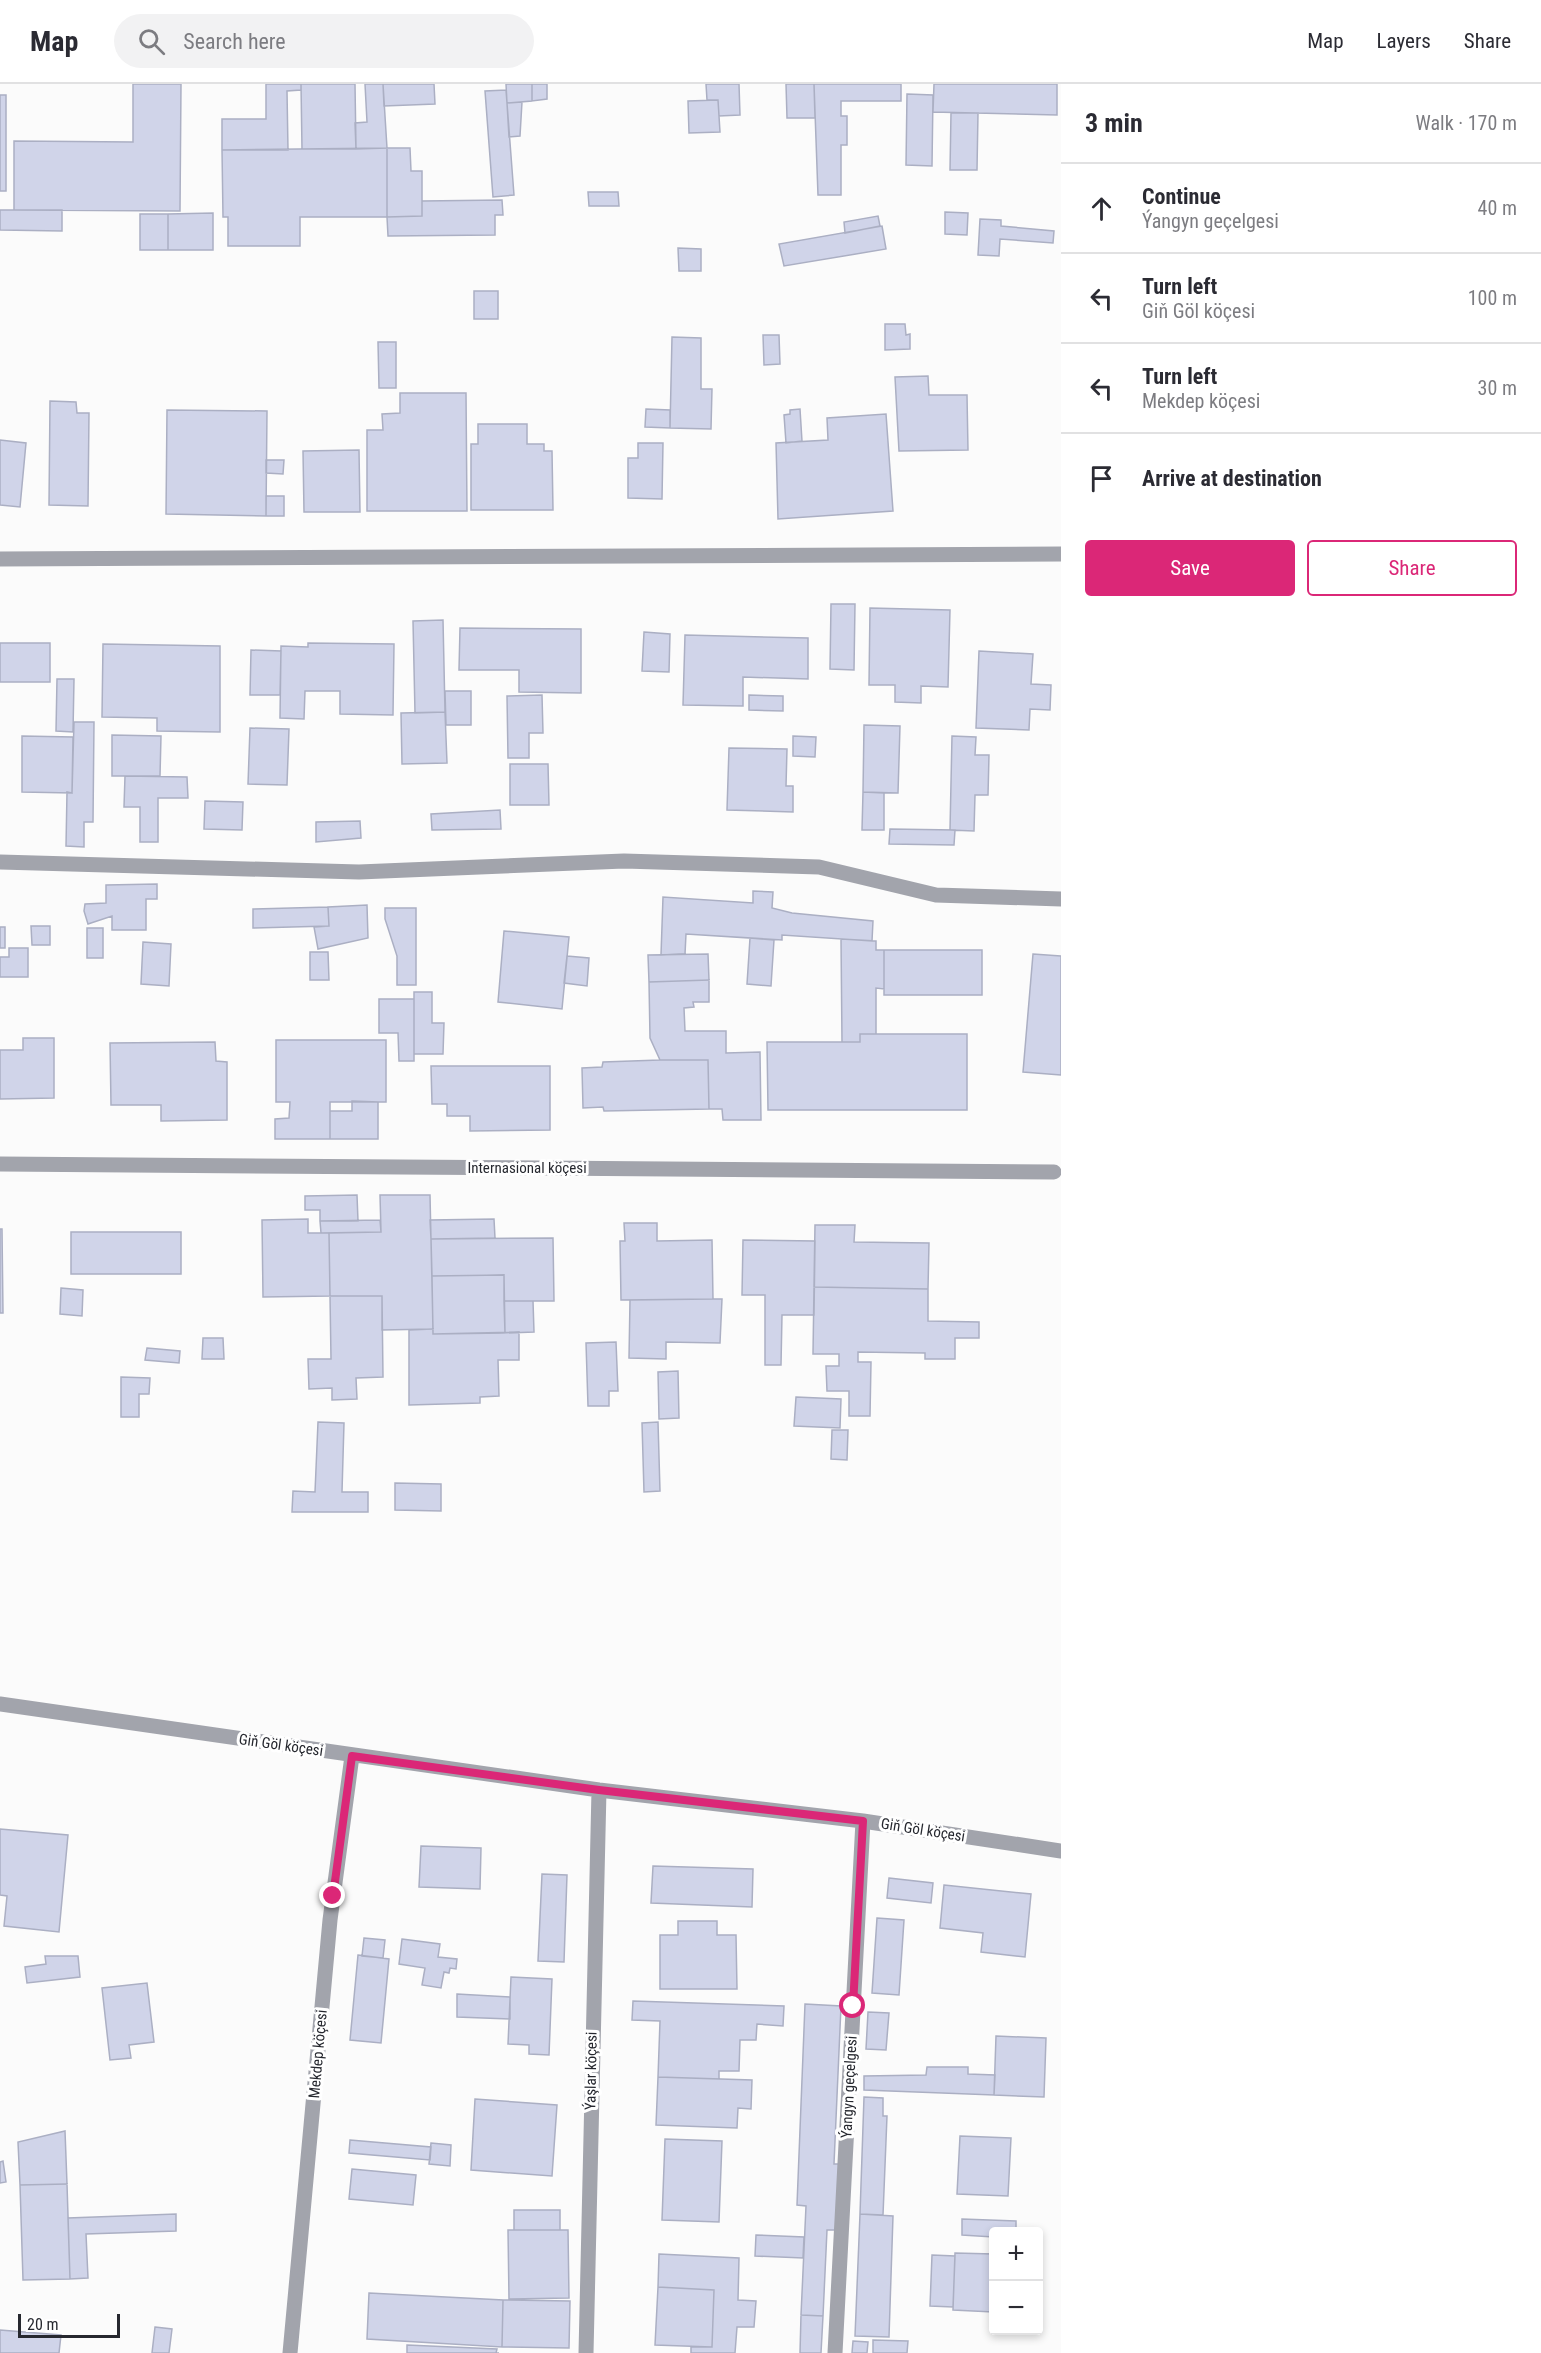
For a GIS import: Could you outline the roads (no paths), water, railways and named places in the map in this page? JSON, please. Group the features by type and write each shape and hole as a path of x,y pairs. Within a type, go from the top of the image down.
{"street":[{"path":"0,559 1061,554"},
{"path":"0,862 359,872 624,861 808,867 936,895 1061,899"},
{"name":"Internasional köçesi","path":"0,1164 1054,1172"},
{"name":"Giň Göl köçesi","path":"0,1704 352,1756 599,1790 863,1821 1061,1851"},
{"name":"Mekdep köçesi","path":"290,2353 330,1920 352,1756"},
{"name":"Ýaşlar köçesi","path":"586,2353 599,1790"},
{"name":"Ýangyn geçelgesi","path":"835,2353 863,1821"}]}
